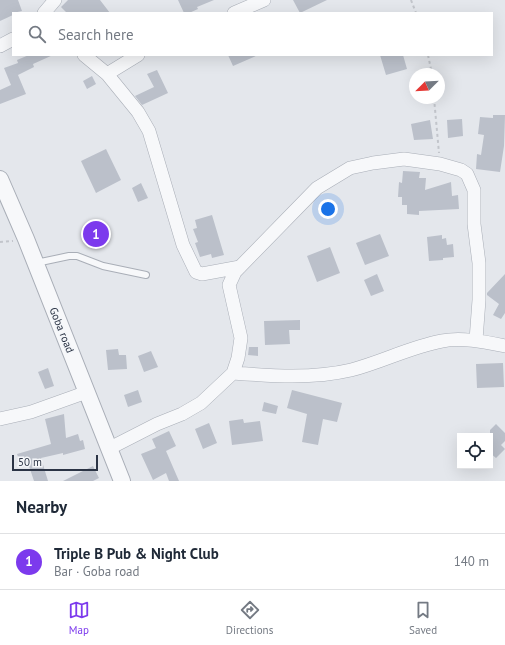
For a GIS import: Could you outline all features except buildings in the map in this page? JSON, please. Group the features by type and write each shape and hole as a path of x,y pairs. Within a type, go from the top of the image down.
{"street":[{"path":"45,12 55,0"},
{"path":"236,12 264,0"},
{"path":"0,46 12,40"},
{"path":"85,56 107,74 138,112 149,131 183,245 196,272 202,274 240,266"},
{"path":"107,74 136,56"},
{"path":"110,448 157,424 182,414 201,403 233,373 238,358 241,338 229,285 235,272 317,188 350,168 404,159 440,164 461,170 467,174 474,190 474,224 479,263 479,300 476,340"},
{"name":"Goba road","path":"0,179 36,263 122,481"},
{"path":"233,373 282,376 328,374 352,370 414,348 443,341 476,340 505,346"},
{"path":"0,419 31,412 87,392"}],"lane":[{"path":"36,263 69,256 77,256 103,266 146,275"}],"path":[{"path":"411,0 416,12"},
{"path":"428,56 431,68"},
{"path":"435,104 440,164"}],"place":[{"name":"Triple B Pub & Night Club","path":"96,234"}]}
